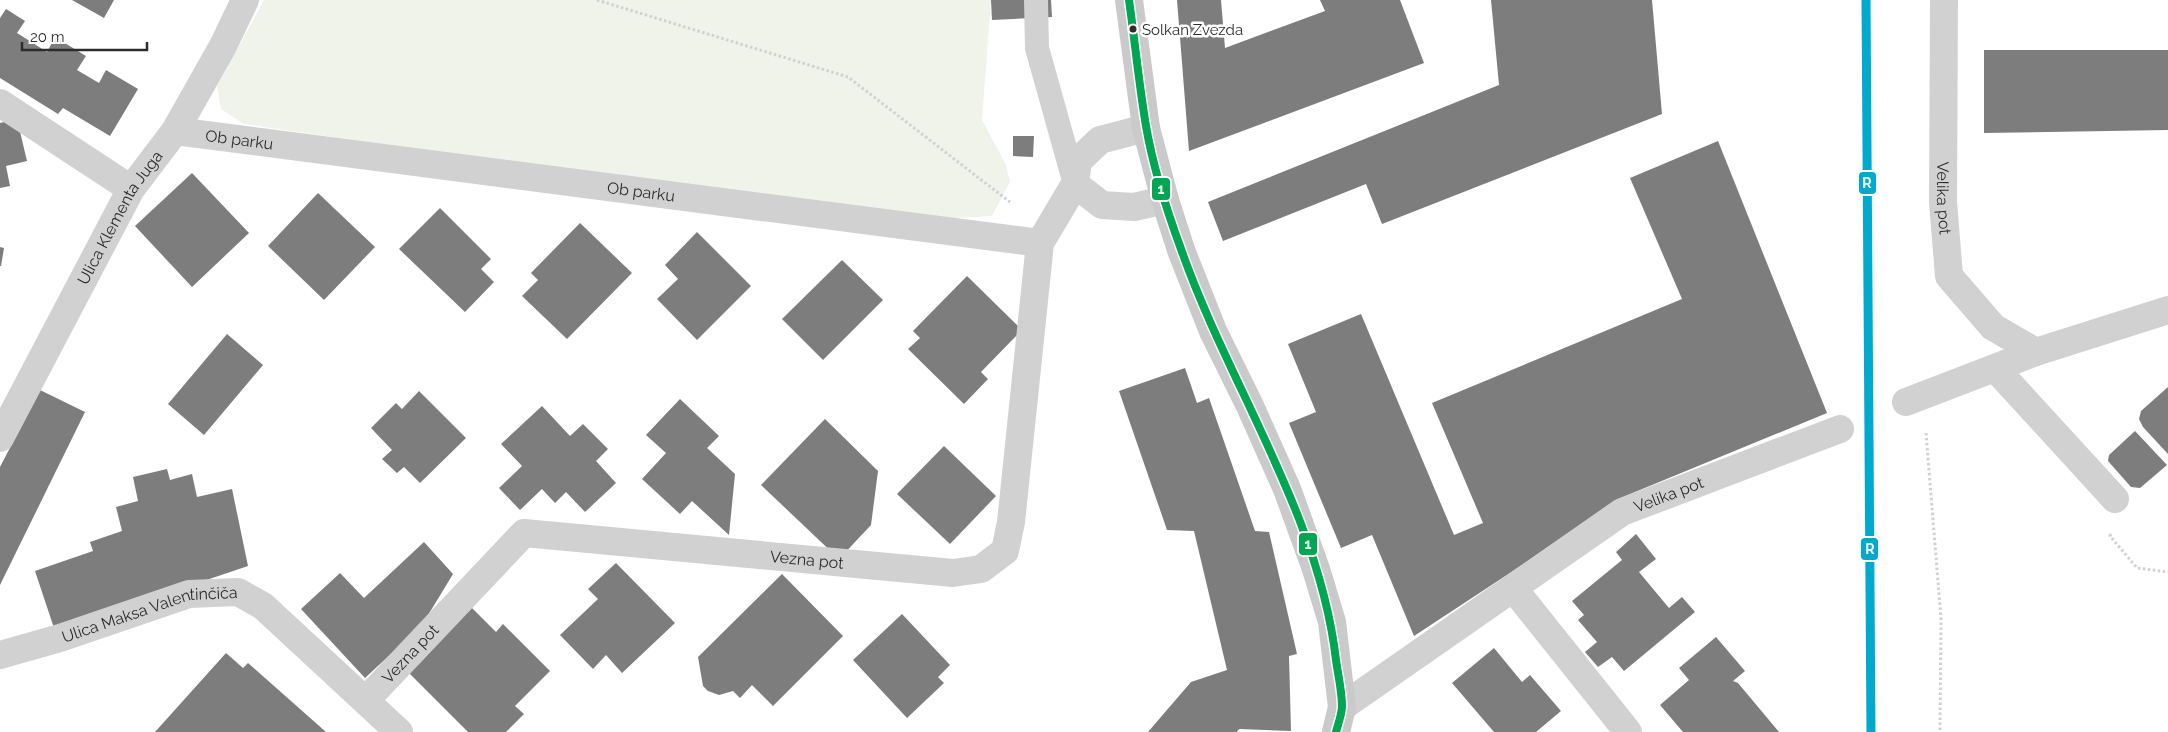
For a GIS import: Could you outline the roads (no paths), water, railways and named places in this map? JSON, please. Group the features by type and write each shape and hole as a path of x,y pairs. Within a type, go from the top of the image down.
{"main road":[{"path":"1129,0 1146,128 1164,200 1181,250 1213,331 1250,406 1279,472 1316,569 1332,622 1339,720"}],"street":[{"name":"Ulica Klementa Juga","path":"0,438 131,189 175,130 223,46 245,0"},
{"name":"Velika pot","path":"1944,0 1943,202 1948,276 1993,327 2036,352"},
{"path":"0,103 131,189"},
{"path":"1044,237 1075,184 1078,161 1100,140 1146,128"},
{"name":"Ob parku","path":"175,130 1044,237"},
{"path":"1075,184 1102,205 1134,207 1164,200"},
{"name":"Vezna pot","path":"366,700 524,533 953,573 981,569 1005,551 1011,522 1044,237"},
{"path":"1915,398 2036,352 2168,310"},
{"path":"1995,368 2115,499"},
{"name":"Velika pot","path":"1339,720 1513,588 1622,512 1840,429"},
{"path":"1513,588 1628,732"},
{"name":"Ulica Maksa Valentinčiča","path":"0,655 60,638 190,594 238,592 263,606 399,732"}],"lane":[{"path":"1036,0 1037,48 1075,184"}],"place":[{"name":"Solkan Zvezda","path":"1133,29"}]}
